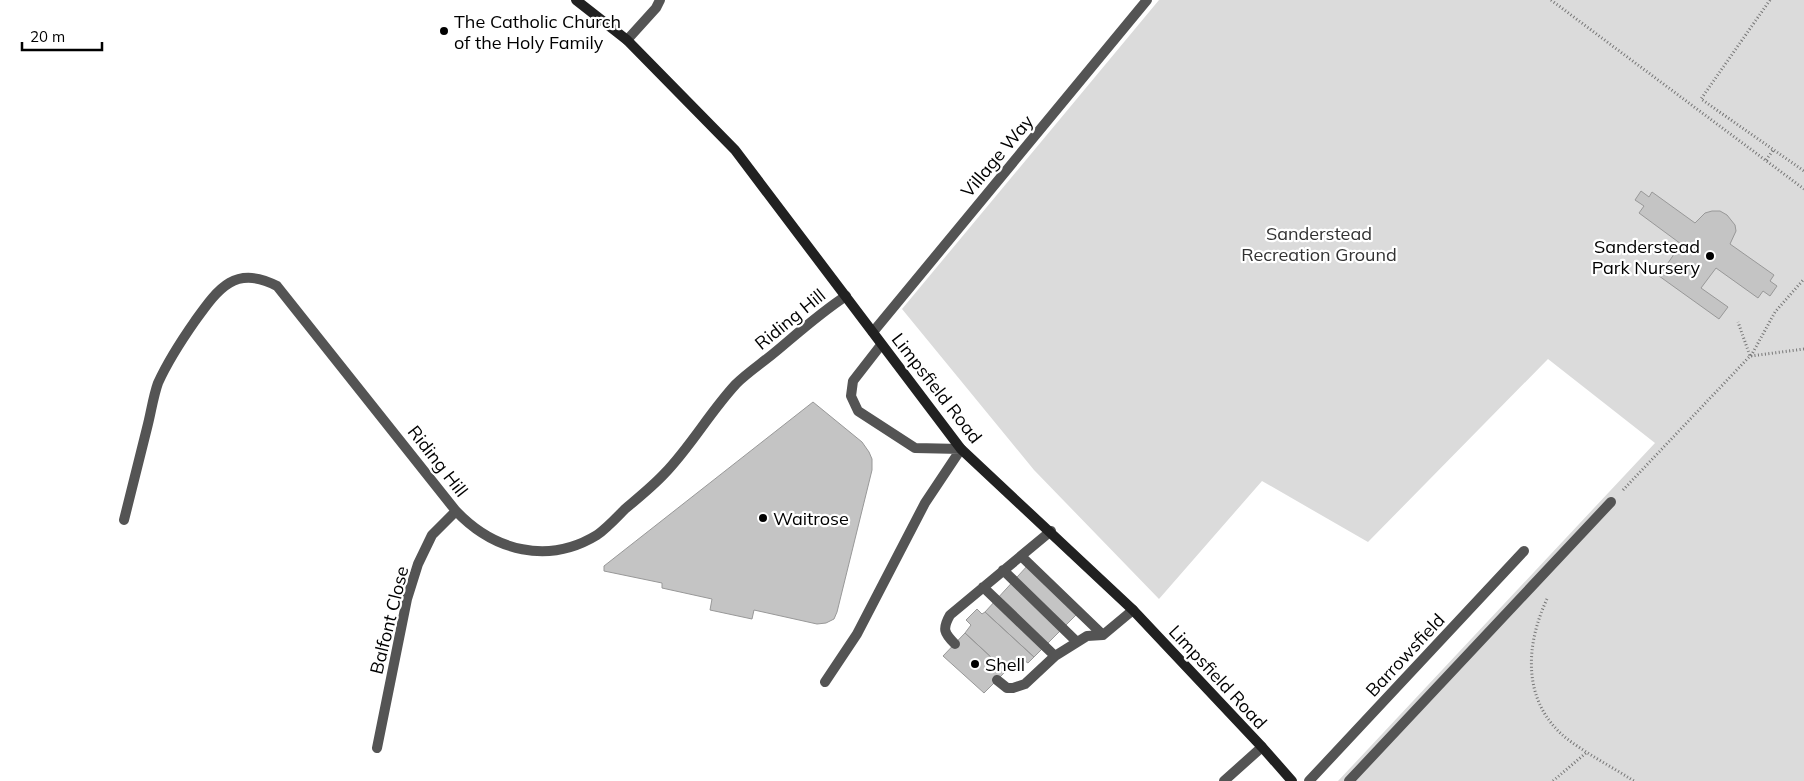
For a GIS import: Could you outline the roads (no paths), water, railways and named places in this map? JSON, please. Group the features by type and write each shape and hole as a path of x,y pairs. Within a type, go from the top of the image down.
{"main road":[{"name":"Limpsfield Road","path":"576,0 627,40 735,150 961,449 1133,610 1292,781"}],"street":[{"path":"627,40 656,8 660,0"},
{"name":"Village Way","path":"873,332 1147,0"},
{"name":"Riding Hill","path":"124,520 158,385 180,342 214,293 231,281 254,278 266,280 278,286 468,524 498,543 518,549 539,551 560,549 580,544 599,534 665,474 737,384 826,309 846,296"},
{"path":"881,345 853,381 851,396 858,411 915,448 961,449"},
{"path":"824,682 857,634 925,503 961,449"},
{"path":"1349,781 1611,502"},
{"name":"Balfont Close","path":"376,748 407,599 418,564 432,534 456,511"},
{"path":"955,644 945,632 944,626 950,615 1050,531"},
{"name":"Barrowsfield","path":"1309,781 1524,551"},
{"path":"1021,556 1103,635"},
{"path":"1003,570 1076,642"},
{"path":"983,587 1055,656"},
{"path":"997,680 1007,688 1025,684 1055,656 1087,636 1103,635 1133,610"},
{"path":"1224,781 1262,747"}],"place":[{"name":"The Catholic Church of the Holy Family","path":"444,31"},
{"name":"Sanderstead Park Nursery","path":"1710,256"},
{"name":"Waitrose","path":"763,518"},
{"name":"Shell","path":"975,664"}],"park label":[{"name":"Sanderstead Recreation Ground","path":"1319,243"}]}
